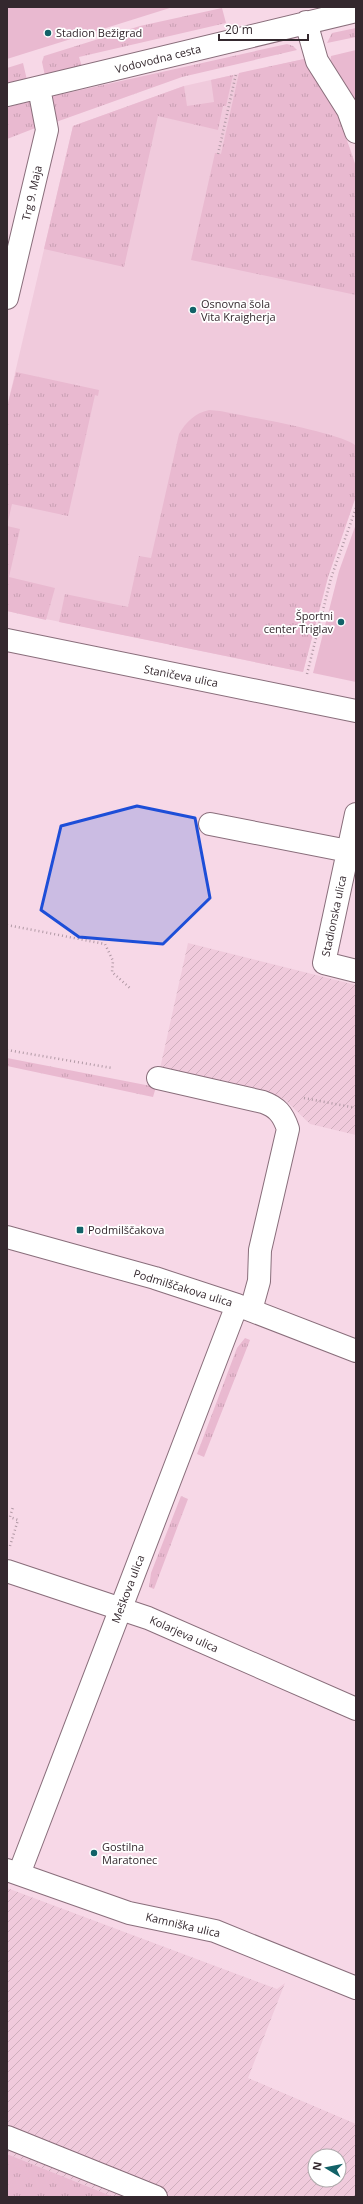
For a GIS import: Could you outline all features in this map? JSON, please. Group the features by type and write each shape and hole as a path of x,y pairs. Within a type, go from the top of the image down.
{"street":[{"name":"Vodovodna cesta","path":"7,95 356,11"},
{"path":"306,22 317,61 348,110 356,132"},
{"name":"Trg 9. Maja","path":"7,298 47,130 39,88"},
{"name":"Staničeva ulica","path":"7,640 356,711"},
{"name":"Stadionska ulica","path":"356,814 324,963 356,970"},
{"path":"210,824 348,851"},
{"name":"Meškova ulica","path":"13,1872 244,1307 259,1281 260,1250 288,1129 284,1116 273,1105 158,1078"},
{"name":"Podmilščakova ulica","path":"7,1237 155,1278 244,1307 356,1351"},
{"name":"Kolarjeva ulica","path":"7,1571 148,1618 356,1709"},
{"name":"Kamniška ulica","path":"13,1872 129,1913 215,1931 356,1988"},
{"path":"7,2137 156,2197"}],"path":[{"path":"218,154 236,74"},
{"path":"302,700 317,629 331,578 356,508"},
{"path":"7,925 106,944 113,960 112,972 131,989"},
{"path":"7,1050 112,1068"},
{"path":"303,1098 356,1108"},
{"path":"10,1544 18,1520 10,1517 13,1507"}],"highlighted area":[{"path":"137,806 195,818 210,898 163,944 79,937 41,910 61,826"}],"shaded area":[{"name":"Osnovna šola Vita Kraigherja","path":"304,59 350,148 356,167 356,496 328,577 303,672 7,611 7,407 73,126 184,86"},
{"path":"188,943 356,985 356,1135 310,1124 284,1099 274,1095 159,1073"},
{"path":"7,1888 277,1989 285,1983 248,2078 356,2124 356,2197 114,2197 7,2154"}],"green space":[{"name":"Stadion Bežigrad","path":"7,7 173,7 7,59"},
{"path":"222,8 226,23 79,57 82,67 45,76 42,62 44,56 140,26"},
{"path":"356,28 356,37 327,43 332,33"},
{"path":"287,44 293,46 297,50 182,77 56,122 49,97"},
{"path":"356,50 356,107 330,63 331,56"},
{"path":"304,59 337,111 356,167 356,295 191,260 215,153 221,154 239,73"},
{"path":"23,63 27,80 7,84 7,68"},
{"path":"233,75 226,106 223,106 218,130 158,116 124,267 44,249 73,126 184,86 187,106 214,102 211,80"},
{"path":"33,101 38,127 7,139 7,107"},
{"path":"16,372 99,390 98,396 95,395 68,516 12,504 7,526 7,407"},
{"path":"209,410 314,431 347,441 356,446 356,496 328,577 303,672 59,622 65,594 128,607 139,556 151,558 179,434 191,419 199,413"},
{"name":"Športni center Triglav","path":"356,524 356,682 313,673 339,571"},
{"path":"7,526 20,529 9,577 55,588 46,620 7,611"},
{"path":"7,1058 156,1087 153,1097 7,1066"},
{"path":"245,1338 250,1340 204,1457 197,1454 237,1348"},
{"path":"181,1496 188,1499 154,1589 149,1587 151,1573"},
{"path":"7,2154 114,2197 7,2197"}],"place":[{"name":"Stadion Bežigrad","path":"48,33"},
{"name":"Osnovna šola Vita Kraigherja","path":"193,310"},
{"name":"Športni center Triglav","path":"341,622"},
{"name":"Podmilščakova","path":"80,1230"},
{"name":"Gostilna Maratonec","path":"94,1853"}]}
